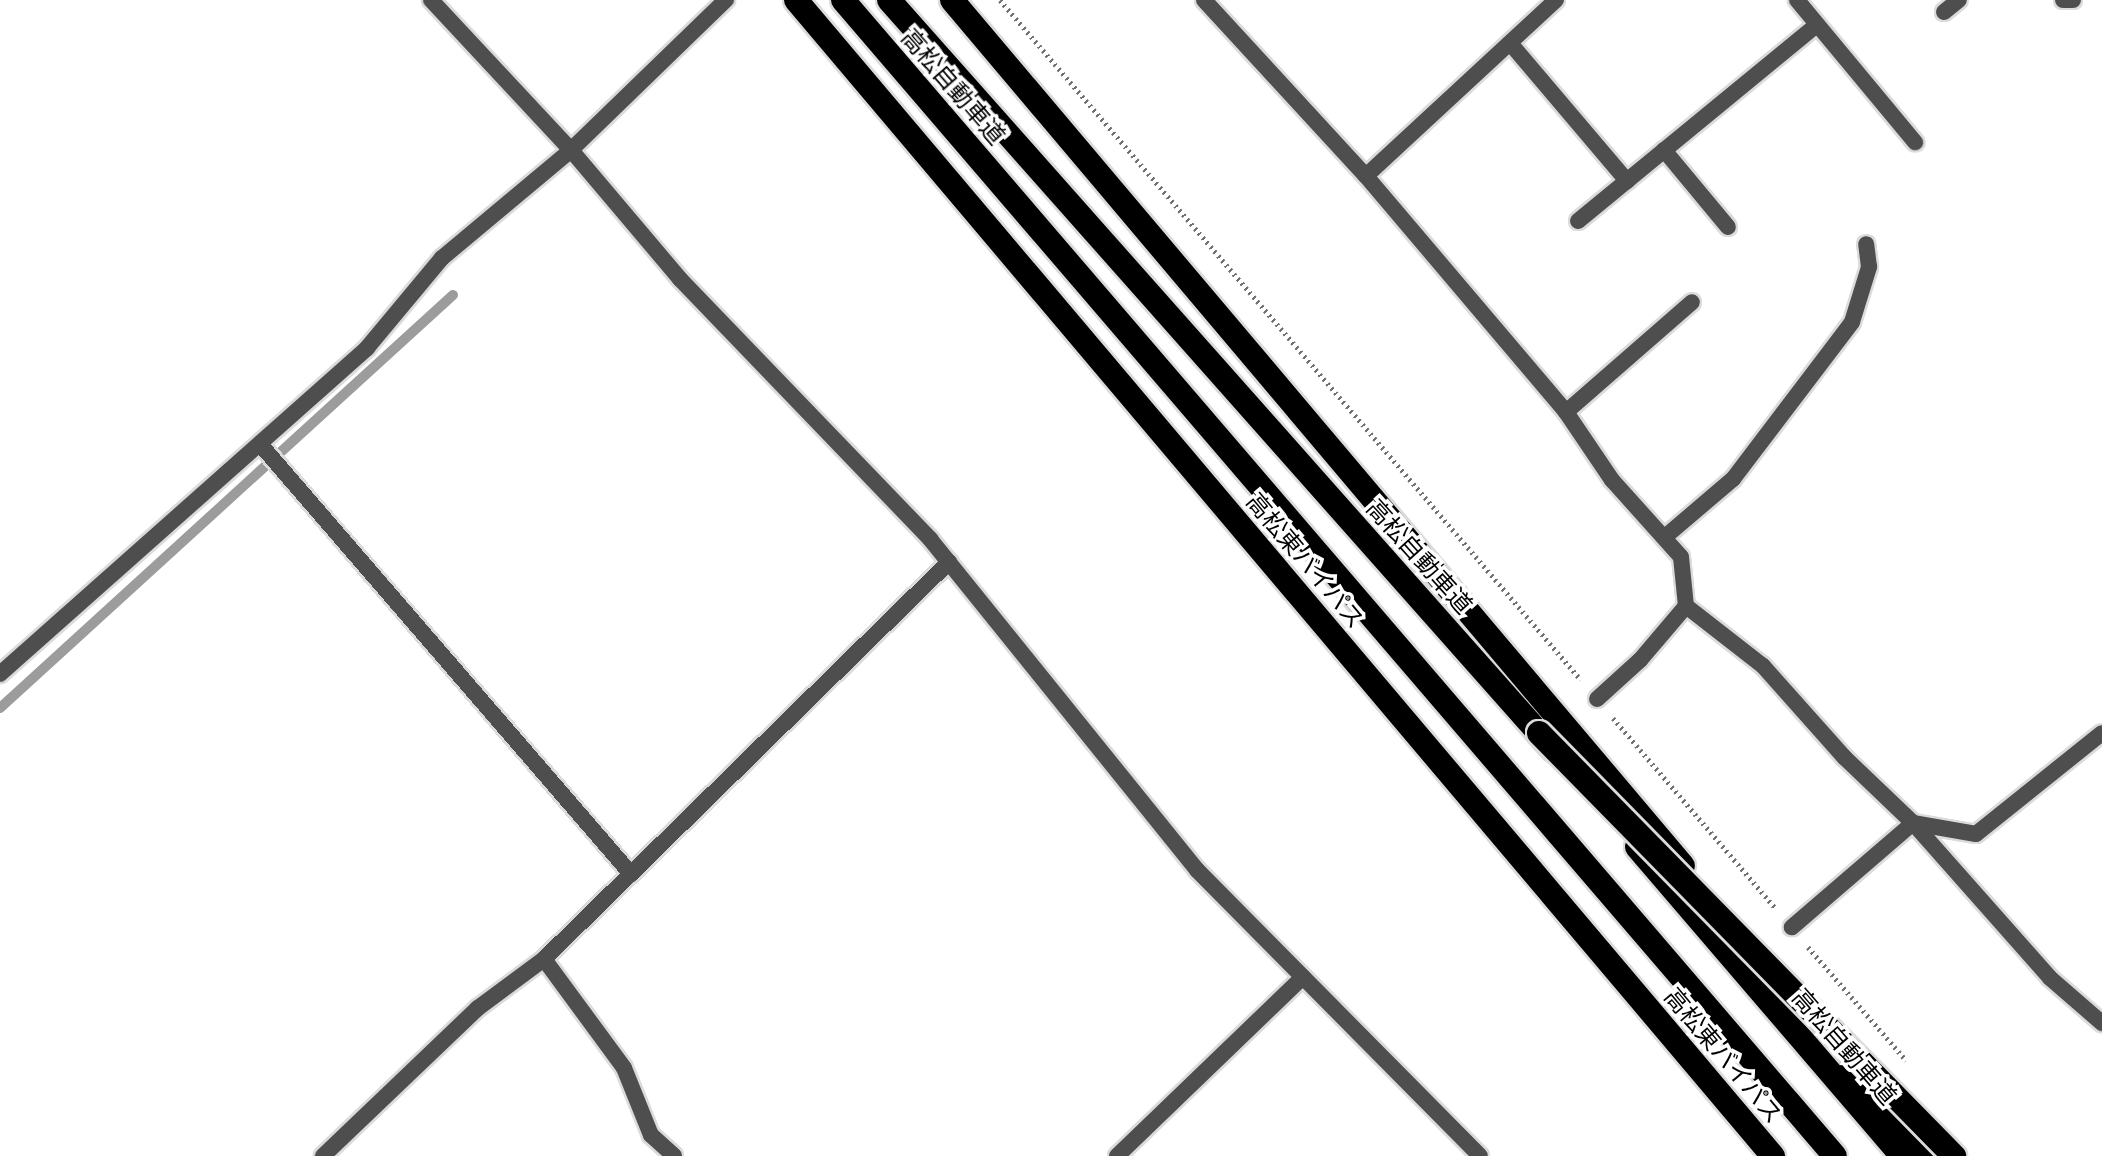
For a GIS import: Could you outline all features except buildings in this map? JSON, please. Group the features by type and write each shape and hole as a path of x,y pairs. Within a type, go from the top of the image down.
{"highway":[{"name":"高松東バイパス","path":"796,0 1773,1156"},
{"name":"高松自動車道","path":"843,0 1835,1156"},
{"name":"高松自動車道","path":"889,0 1539,733 1902,1156"},
{"path":"952,0 1928,1156"},
{"path":"1539,733 1954,1156"}],"street":[{"path":"431,0 571,150 680,279 949,562 1197,870 1480,1156"},
{"path":"1,671 367,348 442,258 571,150 726,0"},
{"path":"1204,0 1366,176 1566,412 1612,480 1666,536 1681,557 1686,606 1763,666 1844,757 1913,823 2050,978 2102,1023"},
{"path":"1366,176 1556,0"},
{"path":"1797,0 1915,142"},
{"path":"1944,12 1959,0"},
{"path":"2063,0 2073,0"},
{"path":"1578,221 1817,25"},
{"path":"1510,43 1627,181"},
{"path":"1664,150 1728,227"},
{"path":"1666,536 1733,479 1852,322 1869,267 1866,244"},
{"path":"1566,412 1692,302"},
{"path":"260,444 631,874"},
{"path":"323,1156 478,1008 544,959 949,562"},
{"path":"1597,699 1640,660 1686,606"},
{"path":"1913,823 1976,834 2102,733"},
{"path":"1792,927 1913,823"},
{"path":"544,959 624,1068 651,1135 674,1156"},
{"path":"1117,1156 1303,977"}],"path":[{"path":"1000,0 1915,1072"}],"waterway":[{"path":"0,708 453,295"}]}
